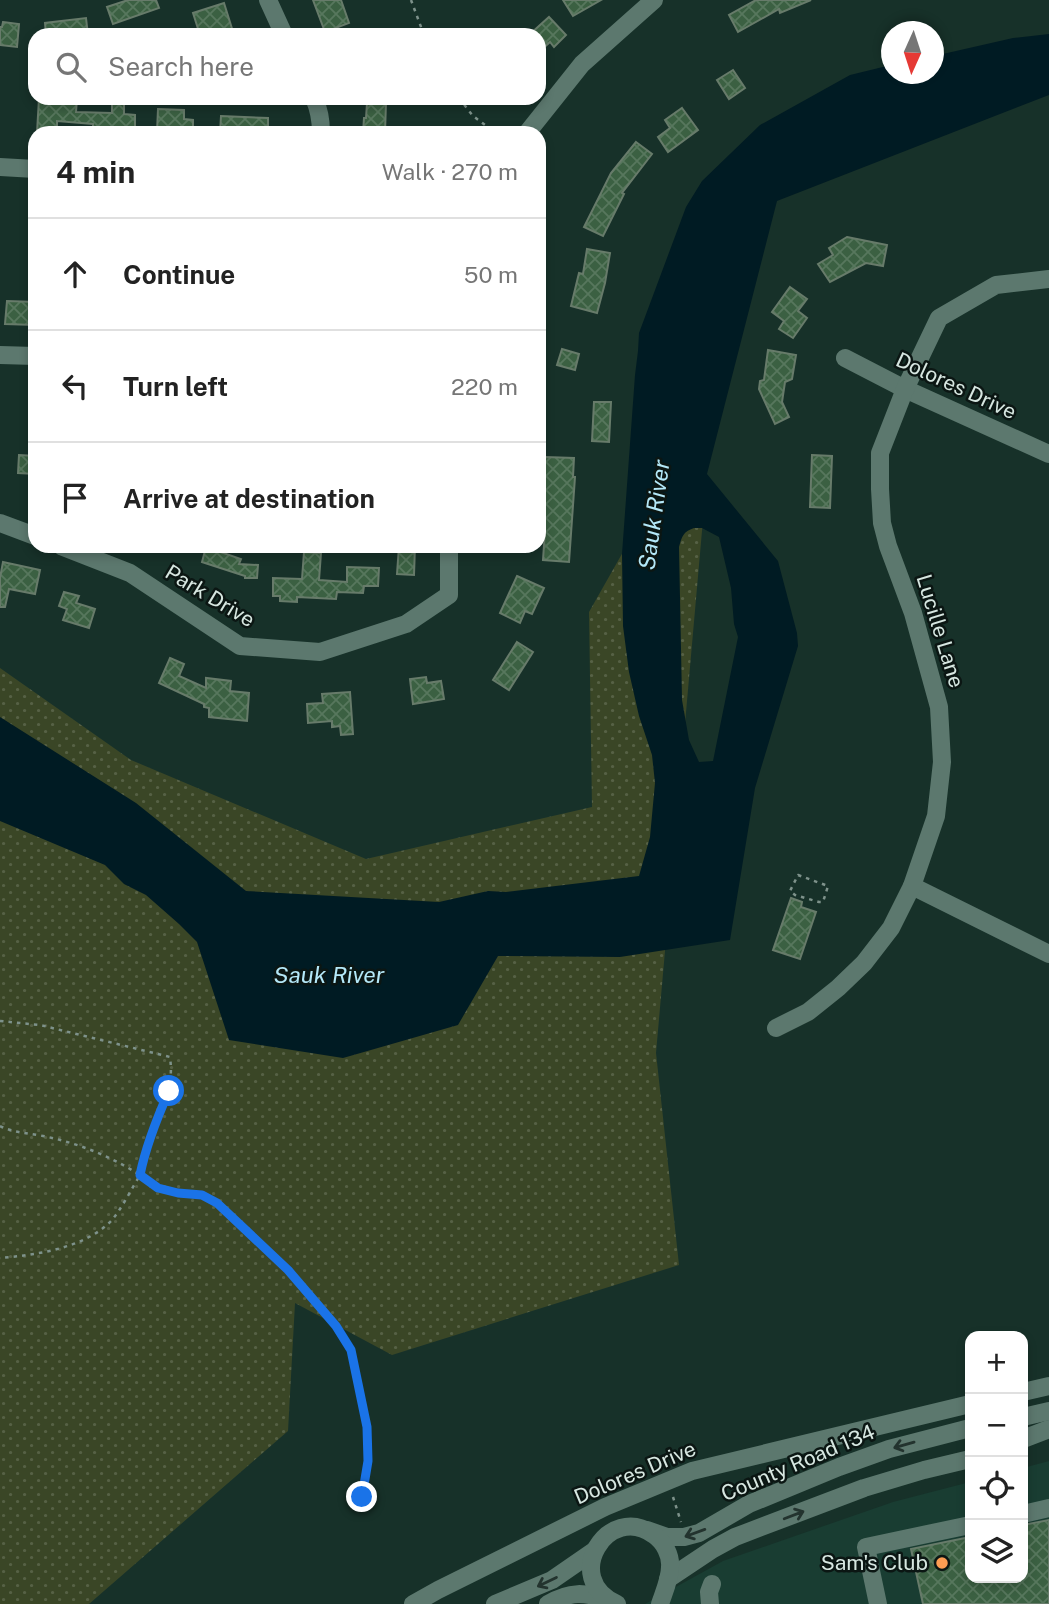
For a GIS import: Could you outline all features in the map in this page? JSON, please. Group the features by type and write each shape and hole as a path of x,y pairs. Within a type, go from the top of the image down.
{"street":[{"path":"268,0 281,28"},
{"path":"533,126 582,64 654,0"},
{"path":"317,105 321,126"},
{"path":"0,167 28,169"},
{"name":"Lucille Lane","path":"776,1028 808,1012 838,988 863,963 891,928 912,886 936,817 942,762 939,707 913,613 882,523 880,453 905,389 939,318 996,285 1049,279"},
{"path":"0,355 28,356"},
{"name":"Dolores Drive","path":"845,358 905,389 1049,454"},
{"path":"0,523 28,533"},
{"name":"Park Drive","path":"79,553 130,573 240,646 320,652 405,624 449,595 449,553"},
{"path":"912,886 1049,954"},
{"path":"1028,1391 1049,1386"},
{"name":"Dolores Drive","path":"413,1604 593,1513 692,1471 965,1405"},
{"path":"1028,1415 1049,1411"},
{"name":"County Road 134","path":"594,1551 610,1532 622,1528 635,1527 667,1537 684,1537 699,1533 749,1504 839,1467 900,1446 965,1429"},
{"path":"1028,1437 1049,1429"},
{"path":"1028,1446 1049,1441"},
{"name":"County Road 134","path":"643,1604 658,1595 667,1582 713,1549 735,1538 864,1488 965,1460"},
{"path":"1028,1513 1049,1508"},
{"path":"878,1604 866,1547 965,1526"},
{"path":"647,1530 664,1545 669,1556 670,1567 660,1604"},
{"path":"594,1551 591,1573 595,1584 601,1594 614,1603"},
{"path":"495,1604 552,1580 594,1551"},
{"path":"710,1604 709,1592 712,1584"},
{"path":"548,1604 575,1594 591,1595 614,1603"}],"path":[{"path":"411,0 421,28"},
{"path":"464,105 487,126"},
{"path":"798,875 828,886 823,902 795,895 790,891 798,875"},
{"path":"0,1021 40,1025 170,1057 172,1073 169,1091 151,1135 140,1175 112,1220 87,1240 41,1253 0,1258"},
{"path":"0,1126 85,1147 120,1162 158,1188 202,1195 217,1203 288,1270 336,1326 351,1350 367,1427 368,1461 362,1497"},
{"path":"668,1480 681,1522"}],"shaded area":[{"path":"707,474 656,1053 679,1265 392,1355 295,1303 288,1431 89,1604 0,1604 0,668 131,760 366,859 592,807 589,612 627,545"},
{"path":"1049,1461 1049,1604 645,1604 723,1561 893,1502 965,1483 965,1583 1028,1583 1028,1467"}],"water":[{"name":"Sauk River","path":"1049,34 1049,95 777,201 707,474 778,561 798,646 755,788 730,940 620,957 498,956 458,1025 343,1058 229,1040 197,942 179,924 146,895 124,884 105,865 0,821 0,717 136,803 246,891 439,902 488,891 506,892 639,876 650,837 655,783 652,755 639,716 629,672 623,626 622,554 639,333 686,207 702,181 760,125 850,75 881,67 881,84 944,84 944,54 1013,38","holes":["694,528 702,528 719,537 731,588 734,624 738,637 713,761 699,762 689,740 682,700 679,547 685,533"]}],"building":[{"path":"128,0 156,0 159,8 113,24 107,7"},
{"path":"313,0 341,0 349,23 336,28 324,28"},
{"path":"563,0 601,0 573,16"},
{"path":"756,0 811,0 780,13 779,9 738,32 729,15"},
{"path":"224,3 232,28 198,28 193,13"},
{"path":"549,17 566,35 554,47 550,42 546,46 546,28 537,28"},
{"path":"86,18 87,28 45,28 45,23"},
{"path":"3,22 19,24 17,47 0,45 0,27"},
{"path":"733,70 745,88 729,99 717,80"},
{"path":"39,105 77,105 76,112 112,113 112,105 124,105 124,114 135,115 135,126 93,126 57,121 57,126 37,126"},
{"path":"367,105 386,105 385,126 363,126"},
{"path":"682,108 698,130 668,152 658,137 670,128 665,120"},
{"path":"158,109 184,110 184,119 193,120 193,126 157,126"},
{"path":"221,116 268,118 268,126 220,126"},
{"path":"636,142 652,154 622,193 624,194 603,236 584,227 611,173"},
{"path":"847,237 887,245 883,266 866,263 830,282 818,264 833,255 829,248"},
{"path":"587,249 610,253 597,313 571,306 579,273 583,274"},
{"path":"790,287 807,299 798,311 807,318 793,338 779,329 784,321 772,312"},
{"path":"7,301 28,302 28,325 5,324"},
{"path":"562,349 579,354 575,370 557,365"},
{"path":"768,350 796,355 792,379 785,382 782,402 789,417 775,424 759,389 760,381 764,380"},
{"path":"594,402 611,402 609,442 592,441"},
{"path":"19,455 28,456 28,474 18,473"},
{"path":"812,455 832,456 830,508 810,507"},
{"path":"546,457 574,458 569,562 543,560 543,553 546,553"},
{"path":"204,553 224,553 241,559 239,564 258,565 257,578 245,578 202,562"},
{"path":"304,553 321,553 319,580 347,582 347,567 379,568 378,586 364,586 363,593 337,592 336,599 297,597 297,602 280,601 280,596 273,596 273,578 302,579"},
{"path":"398,553 415,553 414,575 397,574"},
{"path":"3,562 40,570 35,594 9,589 5,607 0,607"},
{"path":"517,576 544,588 532,614 525,611 520,623 500,613"},
{"path":"64,592 79,596 76,603 95,609 89,628 63,620 67,609 59,606"},
{"path":"517,642 533,652 509,690 493,680"},
{"path":"170,658 184,664 179,676 206,688 206,678 231,681 230,691 249,693 247,721 209,717 209,708 204,707 204,704 159,683"},
{"path":"426,677 427,683 441,681 444,699 413,704 410,679"},
{"path":"350,692 353,734 341,735 340,726 332,727 332,721 308,723 307,704 323,703 322,694"},
{"path":"791,898 802,902 801,907 816,912 800,959 773,950"},
{"name":"Sam's Club","path":"1049,1520 1049,1604 923,1604 911,1549 965,1538 965,1583 1028,1583 1028,1524"}],"place":[{"name":"Sam's Club","path":"942,1563"}],"route":[{"path":"169,1091 155,1124 140,1175 158,1188 202,1195 217,1203 288,1270 336,1326 351,1350 367,1427 368,1461 362,1497"}]}
